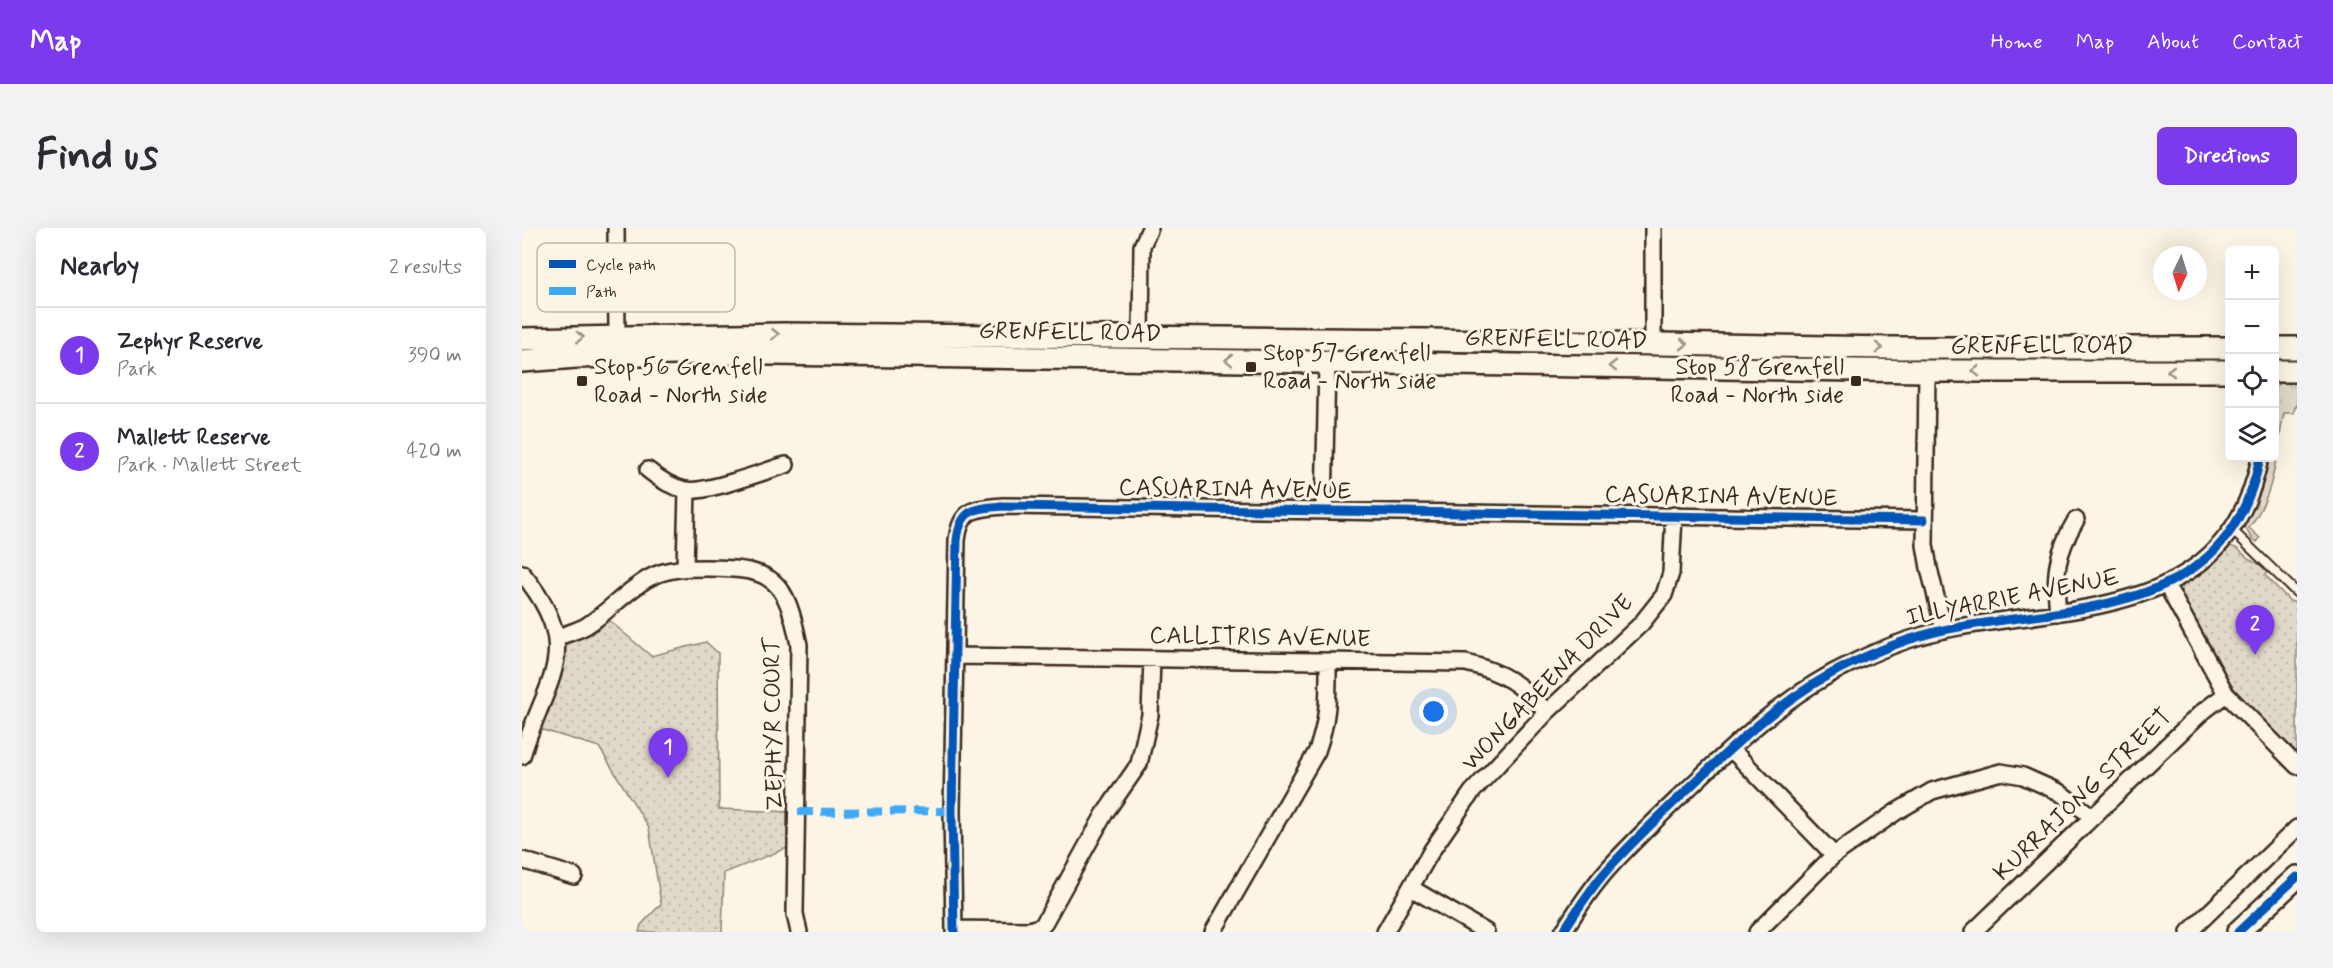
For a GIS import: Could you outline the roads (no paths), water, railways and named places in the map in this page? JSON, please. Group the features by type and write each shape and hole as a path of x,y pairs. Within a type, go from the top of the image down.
{"main road":[{"name":"GRENFELL ROAD","path":"522,339 782,334 1328,339 1889,348 2225,348"},
{"path":"1141,337 1141,359"},
{"path":"1328,339 1328,362"},
{"path":"1652,366 1653,344"},
{"path":"2279,348 2297,348"},
{"name":"GRENFELL ROAD","path":"522,361 706,353 1927,371 2225,371"},
{"path":"2279,371 2297,371"},
{"path":"2238,932 2297,877"}],"street":[{"path":"616,228 616,243"},
{"path":"1141,337 1142,246 1150,228"},
{"path":"1653,228 1653,344"},
{"path":"617,312 617,337"},
{"path":"1324,511 1328,362"},
{"path":"1927,371 1924,520 1929,568 1944,630"},
{"name":"ILLYARRIE AVENUE","path":"1563,932 1606,871 1749,732 1822,679 1876,652 1944,630 2113,604 2166,584 2203,560 2231,529 2246,504 2259,462"},
{"path":"648,470 659,479 687,490 722,485 786,465"},
{"path":"685,568 687,490"},
{"name":"CASUARINA AVENUE","path":"954,931 952,811 957,540 959,523 969,512 1003,506 1924,520"},
{"name":"WONGABEENA DRIVE","path":"1385,932 1432,850 1472,792 1547,712 1641,624 1664,595 1671,573 1674,515"},
{"path":"2058,613 2056,594 2058,563 2063,542 2076,520"},
{"name":"ZEPHYR COURT","path":"556,638 585,626 648,578 674,568 749,569 766,576 780,589 792,611 799,645 795,914 799,932"},
{"path":"522,573 544,602 558,651 550,687 525,738 522,756"},
{"path":"2166,584 2226,694 2297,766"},
{"name":"CALLITRIS AVENUE","path":"956,656 1466,663 1492,669 1522,687 1547,712"},
{"path":"954,931 1030,930 1043,925 1105,813 1139,764 1150,715 1152,658"},
{"path":"1213,932 1317,751 1326,726 1328,661"},
{"name":"KURRAJONG STREET","path":"1973,932 2201,713 2226,694"},
{"path":"1731,749 1834,855"},
{"path":"1757,932 1834,855 1896,812 1932,791 2001,772 2023,776 2059,792 2093,817"},
{"path":"2189,932 2297,828"},
{"path":"522,860 574,876"},
{"path":"1411,888 1486,932"}],"lane":[{"path":"2231,529 2297,593"}],"place":[{"name":"Stop 57 Grenfell Road - North side","path":"1251,367"},
{"name":"Stop 56 Grenfell Road - North side","path":"582,381"},
{"name":"Stop 58 Grenfell Road - North side","path":"1856,381"},
{"name":"Mallett Reserve","path":"2255,655"},
{"name":"Zephyr Reserve","path":"668,778"}]}
